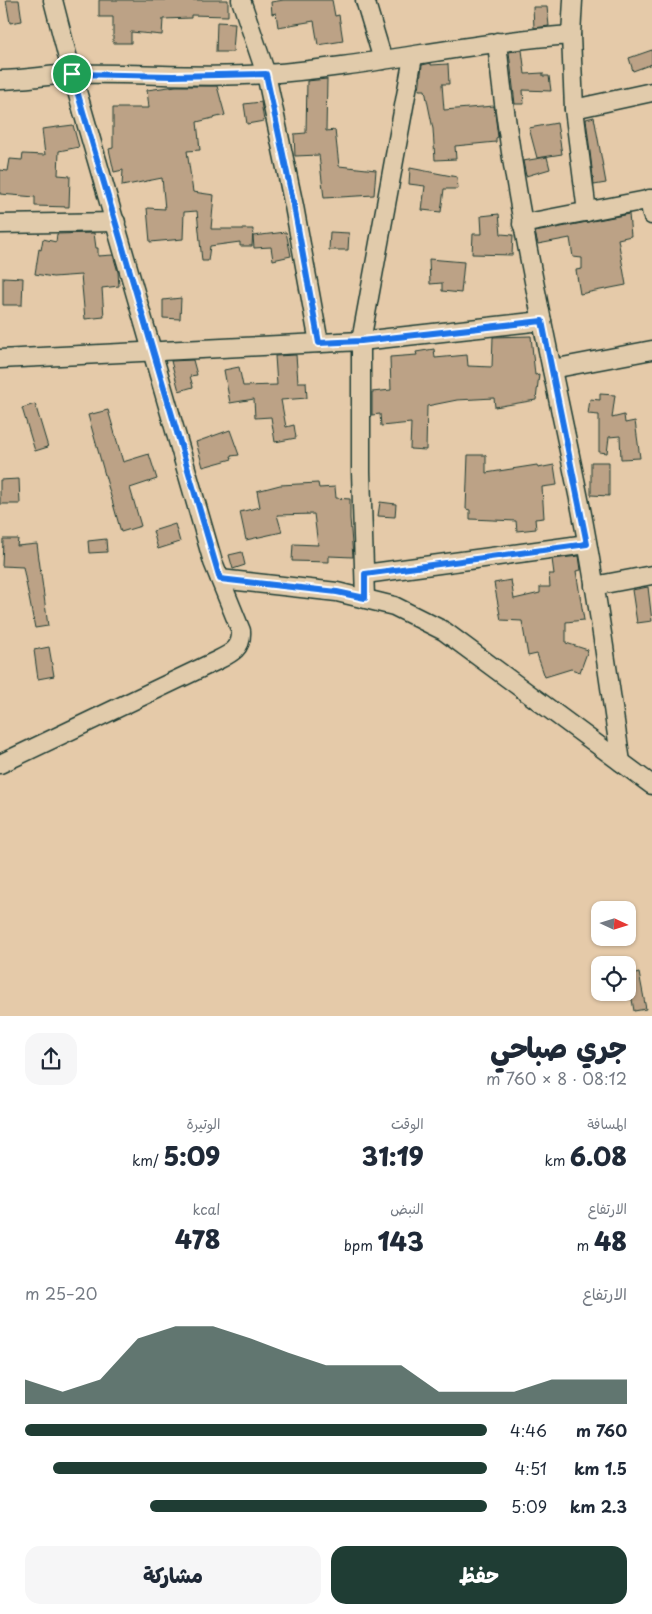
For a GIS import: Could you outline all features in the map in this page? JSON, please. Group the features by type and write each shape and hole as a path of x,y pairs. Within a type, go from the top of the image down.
{"street":[{"path":"0,764 218,660 237,649 241,641 241,632 220,579 152,352 72,74 53,0"},
{"path":"241,0 266,74 294,206 319,343"},
{"path":"365,0 383,60"},
{"path":"573,0 571,35 574,109 587,212"},
{"path":"0,80 72,74 173,76 266,74 413,56 497,42 571,35"},
{"path":"497,42 503,105 522,224 587,544 621,762"},
{"path":"365,598 361,462 361,341 413,56"},
{"path":"574,109 652,92"},
{"path":"522,224 587,212 651,204"},
{"path":"0,224 116,222"},
{"path":"0,359 361,341 542,321"},
{"path":"552,369 652,350"},
{"path":"365,574 587,544"},
{"path":"594,586 652,575"},
{"path":"220,579 337,592 394,606 444,631 652,785"}],"building":[{"path":"6,0 19,0 22,21 10,23"},
{"path":"99,0 228,0 228,16 191,15 191,18 163,19 162,35 131,32 131,43 113,43 113,17 99,17"},
{"path":"284,0 332,0 335,16 339,15 343,41 318,45 314,21 278,27 276,13 272,14 271,2"},
{"path":"533,7 547,7 549,26 534,28"},
{"path":"217,22 235,23 233,52 216,52"},
{"path":"522,50 525,74 543,73 543,76 549,76 551,91 523,90 524,104 515,104 509,52"},
{"path":"652,50 652,64 633,71 629,58"},
{"path":"431,63 431,65 448,64 449,84 442,84 444,110 494,106 498,137 496,142 455,146 456,159 435,160 433,129 425,90 419,90 422,65"},
{"path":"327,79 326,131 335,130 339,166 376,170 374,195 324,198 319,155 295,156 294,134 306,133 307,81"},
{"path":"176,86 217,86 225,115 197,122 200,150 187,151 193,192 214,195 211,229 253,229 252,246 240,246 240,242 210,246 208,261 202,261 197,211 184,212 183,239 150,242 147,208 165,209 162,178 122,186 123,170 114,172 109,149 113,148 113,108 149,108 147,90"},
{"path":"261,102 264,121 247,124 244,104"},
{"path":"594,117 606,183 594,185 586,119"},
{"path":"557,123 562,154 537,158 529,128"},
{"path":"73,125 79,147 59,151 58,175 70,176 69,207 35,206 35,197 0,194 0,170 8,171 10,159 22,160 23,154 45,155 42,129"},
{"path":"547,157 550,169 526,176 523,161"},
{"path":"410,168 457,177 458,189 444,189 441,212 422,210 425,186 409,184"},
{"path":"499,214 501,234 513,235 512,255 472,254 473,234 482,234 481,216"},
{"path":"629,214 631,236 618,239 626,285 580,294 576,270 582,269 582,258 573,257 570,238 538,244 535,232"},
{"path":"286,232 291,256 273,260 271,247 254,248 253,236"},
{"path":"330,232 349,233 348,250 329,250"},
{"path":"94,233 98,256 113,255 118,272 119,286 102,288 104,317 85,319 81,275 53,277 35,274 39,249 41,250 43,239 56,242 57,234"},
{"path":"429,259 464,262 461,293 442,291 442,283 430,284"},
{"path":"3,277 23,278 22,305 3,305"},
{"path":"181,298 180,319 163,318 163,300"},
{"path":"531,336 535,375 539,374 536,400 495,407 494,398 457,400 427,406 426,450 410,449 411,423 381,426 380,414 372,415 372,392 391,390 390,357 417,355 416,352 434,349 435,358 467,355 468,366 492,367 493,337"},
{"path":"296,355 298,382 306,382 307,398 281,400 286,427 294,425 296,438 275,442 271,417 255,418 254,399 230,403 224,370 239,367 243,386 277,385 275,356"},
{"path":"193,360 197,375 190,376 193,387 179,391 171,361"},
{"path":"600,394 615,395 612,418 624,415 625,423 635,421 640,458 621,459 620,436 609,437 607,453 599,452 599,415 588,414 590,399 600,400"},
{"path":"35,404 48,447 35,451 22,408"},
{"path":"108,410 123,462 149,454 157,479 130,488 141,526 121,532 88,415"},
{"path":"230,430 239,455 231,456 232,459 203,467 196,442"},
{"path":"468,455 486,455 486,473 537,465 538,468 554,465 557,485 542,487 544,518 535,519 536,529 517,531 516,521 470,519 470,510 466,509"},
{"path":"591,462 609,462 609,496 591,495"},
{"path":"19,479 20,504 0,504 0,480"},
{"path":"318,483 319,488 335,487 336,498 350,499 353,557 329,556 329,562 292,561 293,544 318,545 314,514 277,515 282,532 246,540 240,512 260,507 257,491 280,485"},
{"path":"380,502 396,504 395,517 378,516"},
{"path":"175,524 180,542 158,549 153,531"},
{"path":"3,539 18,539 17,546 37,544 48,626 35,628 23,567 2,566"},
{"path":"106,539 107,552 89,553 88,541"},
{"path":"242,552 245,565 233,569 229,555"},
{"path":"579,556 581,570 576,571 584,620 566,622 566,643 588,650 580,672 571,669 545,677 537,654 528,656 522,621 501,620 494,583 511,580 514,599 540,593 540,587 550,587 549,574 554,574 552,559"},
{"path":"648,587 652,621 637,623 632,590"},
{"path":"49,647 54,676 38,679 34,650"},
{"path":"639,973 646,1009 634,1011 632,1001 636,1001 636,974"}],"route":[{"path":"72,74 173,76 266,74 294,206 319,343 361,341 542,321 587,544 365,574 365,598 337,592 220,579 213,562 72,74"}]}
